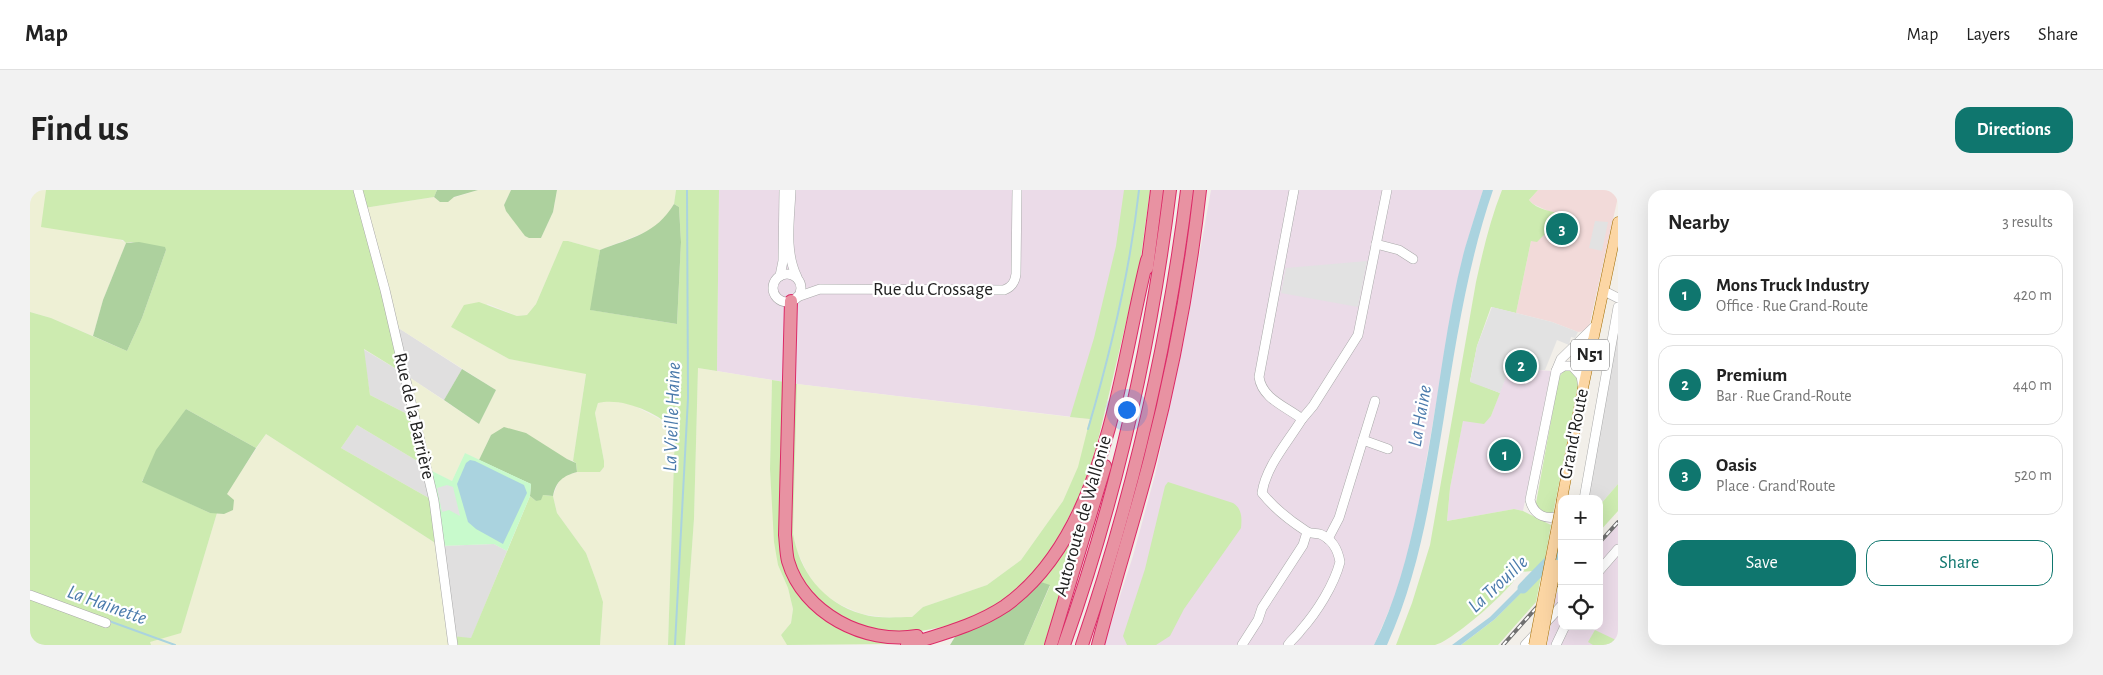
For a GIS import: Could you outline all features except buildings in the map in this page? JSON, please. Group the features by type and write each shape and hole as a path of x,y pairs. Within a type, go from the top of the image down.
{"highway":[{"path":"907,645 944,634 980,620 1004,606 1023,591 1050,561 1069,531 1088,489 1110,422 1147,260 1157,190"},
{"name":"Autoroute de Wallonie","path":"1064,645 1100,531 1127,425 1156,291 1170,190"},
{"name":"Autoroute de Wallonie","path":"1082,645 1116,537 1156,377 1172,293 1187,190"},
{"path":"1098,645 1129,538 1169,380 1185,297 1200,190"},
{"path":"1050,645 1110,450 1146,284 1147,260"},
{"path":"794,299 785,534 788,560 793,573 801,588 823,612 839,624 854,631 870,636 904,640 931,633 944,634"},
{"path":"1094,645 1106,615"}],"main road":[{"name":"Grand'Route","path":"1565,495 1583,388 1618,222"},
{"name":"Grand'Route","path":"1565,495 1613,296 1618,248"},
{"name":"Grand'Route","path":"1534,645 1558,529"},
{"path":"1541,645 1561,540"}],"street":[{"name":"Rue de la Barrière","path":"358,190 385,290 434,501 453,645"},
{"path":"784,190 782,261 780,276 774,283 776,295 782,300 794,299 817,289"},
{"path":"791,190 790,255 801,290 794,299"},
{"name":"Rue du Crossage","path":"817,289 1004,290 1015,281 1016,274 1018,190"},
{"path":"1294,190 1260,377 1263,389 1267,395 1302,420"},
{"path":"1288,645 1301,631 1315,610 1338,566 1340,558 1334,544 1328,539 1320,534 1307,532 1273,507 1262,493 1264,482 1269,470 1357,338 1387,190"},
{"path":"1376,244 1399,250 1413,259"},
{"path":"780,276 788,274 817,289"},
{"path":"1585,495 1618,307"},
{"path":"1558,516 1550,518 1542,516 1534,510 1530,500 1556,370 1561,359 1596,325"},
{"path":"1556,370 1564,366 1572,366 1580,376 1583,388"},
{"path":"1328,539 1339,518 1375,401"},
{"path":"1363,440 1388,449"},
{"path":"1242,645 1258,620 1262,608 1302,545 1307,532"},
{"path":"1603,560 1618,543"},
{"path":"1603,566 1618,549"},
{"path":"30,595 106,623"},
{"path":"1525,645 1558,609"},
{"path":"1556,645 1563,630"}],"shaded area":[{"path":"719,190 1150,190 1090,419 797,384 717,371"},
{"path":"1211,190 1483,190 1465,249 1407,559 1396,594 1374,645 1104,645 1133,556 1155,475 1185,335"},
{"path":"1538,190 1618,190 1589,327 1584,331 1578,332 1552,322 1516,313 1531,241 1565,214 1548,211 1533,204 1529,200"},
{"path":"1595,221 1608,222 1602,251 1589,248"},
{"path":"1367,261 1358,307 1281,293 1286,268"},
{"path":"1492,307 1552,322 1578,332 1575,338 1571,337 1569,345 1557,340 1545,370 1538,370 1512,361 1500,393 1470,382 1477,346"},
{"path":"1618,328 1618,484 1603,501 1603,495 1585,495"},
{"path":"400,329 462,369 444,400 404,374 415,418 370,395 363,349 403,373 394,331"},
{"path":"1512,360 1538,370 1551,371 1523,511 1514,509 1447,521 1450,488 1463,420 1491,416"},
{"path":"357,425 419,462 425,462 434,501 341,448"},
{"path":"447,485 453,487 460,516 449,510 442,512 437,488"},
{"path":"1618,525 1618,645 1547,645 1556,594 1558,592 1558,630 1603,630 1603,542"},
{"path":"494,544 507,551 471,639 452,636 440,546"}],"green space":[{"path":"30,190 46,190 46,198 126,243 103,300 93,336 51,318 30,312"},
{"path":"46,190 437,190 434,197 364,208 403,373 364,349 370,395 415,418 425,462 419,462 357,425 341,448 434,501 440,546 266,434 256,448 186,409 142,481 210,513 217,513 181,633 150,642 151,645 30,645 30,312 51,318 127,351 142,318 166,250 131,242 126,243 123,240 41,227"},
{"path":"437,190 478,190 454,197 448,202 440,202 434,197"},
{"path":"478,190 511,190 504,205 541,238 553,212 557,190 676,190 674,204 666,217 651,230 600,250 568,241 563,242 536,304 527,315 517,316 488,304 451,327 509,359 586,373 573,461 491,435 479,460 465,453 452,481 426,468 403,373 479,424 496,390 400,329 394,331 364,208 434,197 440,202"},
{"path":"511,190 557,190 553,212 541,238 525,236 506,211 504,205"},
{"path":"676,190 719,190 717,371 698,368 694,519 685,645 668,645 675,430 650,412 629,404 618,402 598,403 595,413 604,467 600,472 577,472 576,463 573,461 586,374 509,359 451,327 464,305 479,302 517,316 527,315 536,304 563,241 600,250 591,310 677,324 681,242 679,207 674,204"},
{"path":"1124,190 1150,190 1140,264 1093,461 1082,491 1059,536 1035,572 1005,599 981,613 952,625 906,634 853,625 827,609 805,585 795,567 791,550 791,383 797,384 793,533 801,560 815,584 825,594 848,609 874,617 912,617 923,607 987,585 1021,560 1063,501 1078,467 1090,419 1070,417 1094,338 1116,246"},
{"path":"1502,190 1538,190 1529,200 1532,203 1546,210 1565,214 1537,242 1531,241 1516,313 1491,307 1477,346 1470,381 1500,393 1491,416 1484,424 1463,421 1450,488 1447,521 1514,509 1523,511 1551,525 1544,564 1533,571 1519,572 1506,590 1467,625 1443,642 1435,645 1396,645 1412,603 1430,545 1476,282 1490,224"},
{"path":"674,204 679,207 681,242 677,324 590,310 600,250 651,229 667,214"},
{"path":"139,242 165,247 166,250 142,318 127,351 93,336 103,300 126,243"},
{"path":"698,368 772,380 770,469 778,565 788,588 793,609 791,623 781,635 787,645 685,645 694,519"},
{"path":"462,369 496,390 479,424 444,400"},
{"path":"1569,370 1577,377 1578,386 1553,514 1550,514 1543,512 1536,503 1559,377 1564,371"},
{"path":"772,380 785,382 782,544 816,609 894,642 892,644 787,645 781,635 791,623 793,609 788,588 778,565 774,542 770,469"},
{"path":"797,384 1090,419 1079,467 1063,501 1021,560 987,585 923,607 912,617 883,617 862,614 841,605 825,595 816,586 807,572 796,549 793,533"},
{"path":"605,401 631,404 669,424 675,430 668,645 600,645 603,602 597,583 586,553 557,513 553,496 562,477 577,472 600,472 604,467 595,413 598,403"},
{"path":"186,409 256,448 227,494 234,500 233,510 224,514 210,513 142,482 156,450"},
{"path":"504,427 526,433 576,463 577,472 568,475 558,483 553,496 543,495 541,500 536,501 530,496 531,484 479,460 491,435"},
{"path":"266,434 440,546 453,645 151,645 149,642 181,632 217,513 224,514 226,494"},
{"path":"465,453 531,484 530,496 507,551 494,544 440,546 426,468 452,481"},
{"path":"1100,470 1044,645 1024,645 1050,586 1038,581"},
{"path":"1168,482 1233,503 1241,514 1241,528 1184,609 1170,636 1156,645 1127,645 1123,636 1145,569 1165,486"},
{"path":"1618,484 1618,511 1603,528 1603,501"},
{"path":"543,495 553,496 557,513 586,553 603,602 600,645 453,645 452,636 471,638 530,496 536,501"},
{"path":"1542,571 1536,602 1498,645 1461,645 1495,619"},
{"path":"1038,581 1050,585 1024,645 950,645 958,632"},
{"path":"1595,630 1618,641 1618,645 1593,645 1588,642"}],"water":[{"path":"1483,190 1493,190 1476,245 1464,302 1423,533 1408,590 1387,645 1374,645 1393,599 1414,527 1453,299 1465,248"},
{"path":"470,460 524,485 527,493 503,544 476,529 468,522 457,484 466,463"},
{"path":"1533,574 1531,583 1495,619 1461,645 1452,645 1490,617"}],"waterway":[{"name":"La Vieille Haine","path":"675,645 688,398 687,190"},
{"path":"1088,429 1119,311 1139,190"},
{"name":"La Trouille","path":"1523,588 1558,552"},
{"name":"La Hainette","path":"109,621 175,645"}],"railway":[{"path":"1602,540 1618,522"},
{"path":"1503,645 1558,583"}],"place":[{"name":"Oasis","path":"1562,229"},
{"name":"Premium","path":"1521,366"},
{"name":"Mons Truck Industry","path":"1505,455"}],"water label":[{"name":"La Haine","path":"1420,416"}]}
